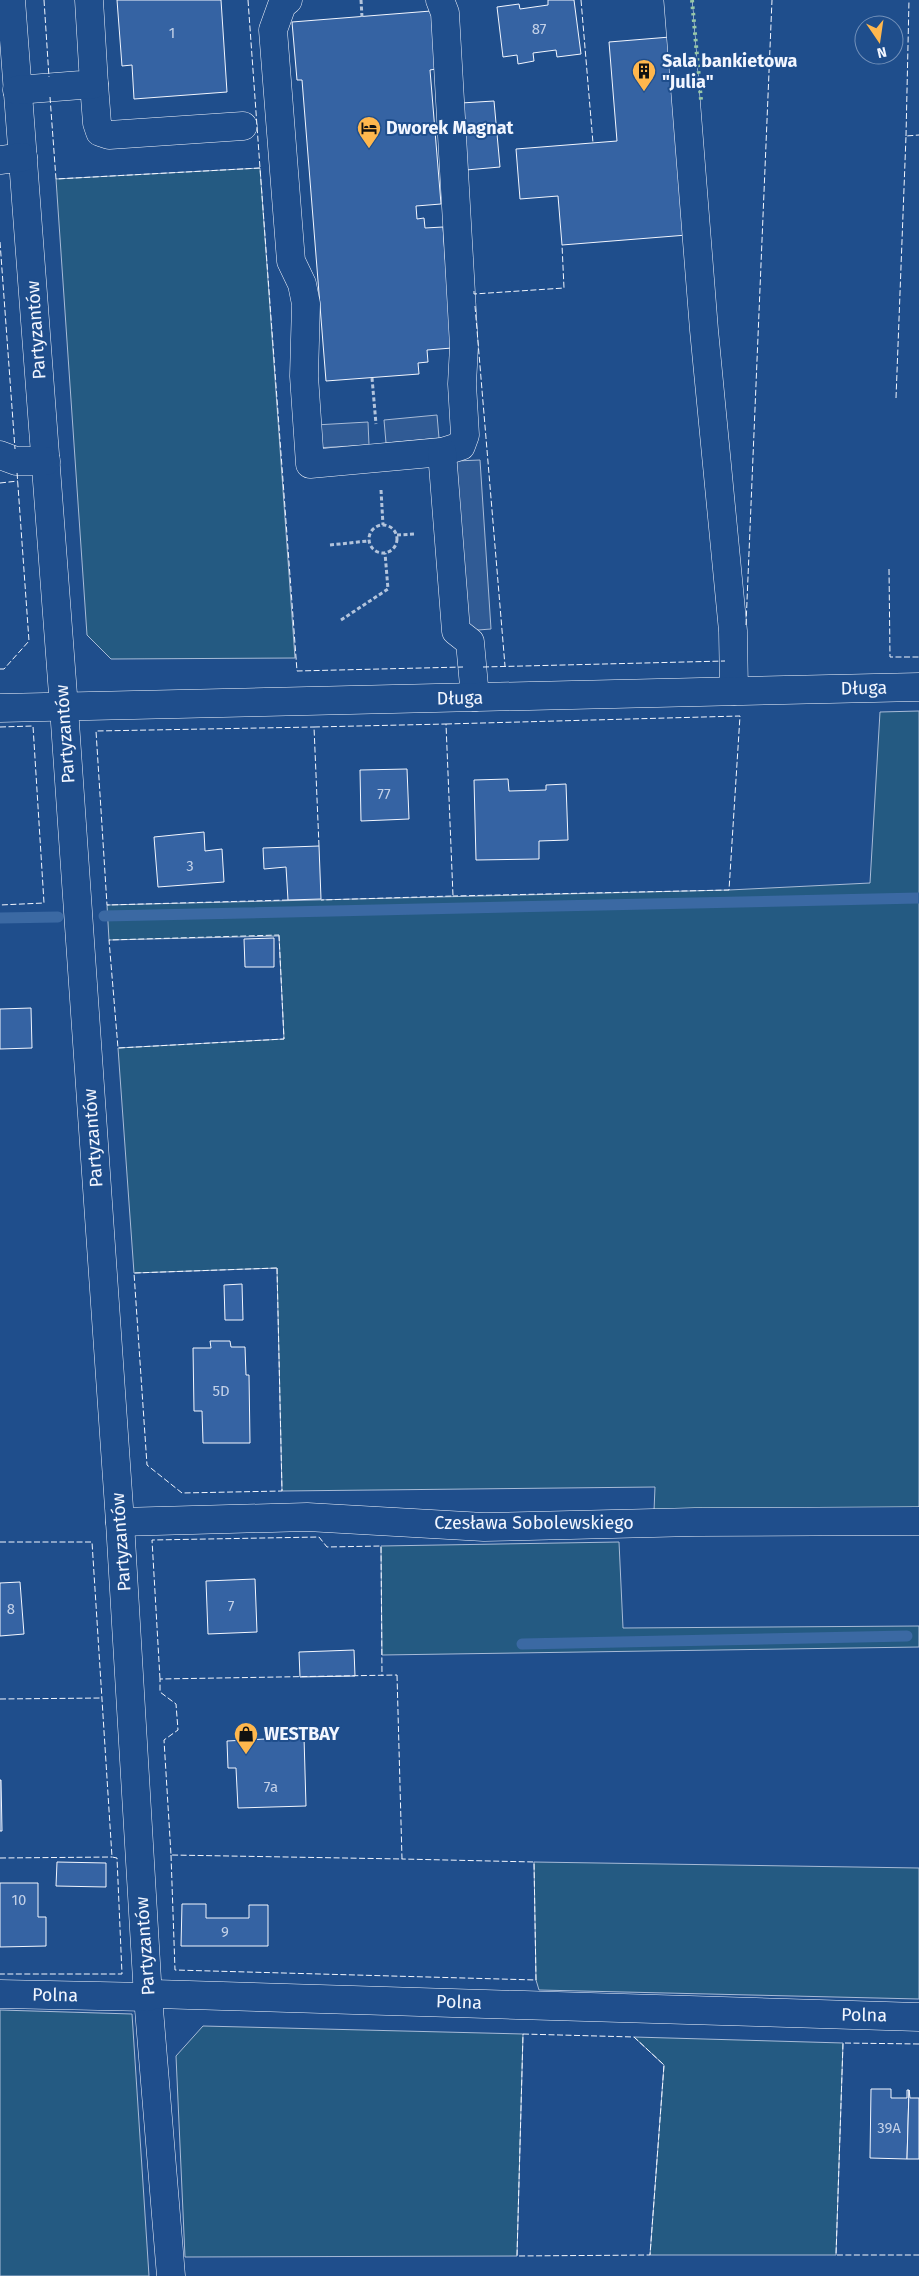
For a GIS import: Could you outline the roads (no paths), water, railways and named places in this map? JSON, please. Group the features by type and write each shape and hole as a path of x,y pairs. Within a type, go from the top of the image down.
{"street":[{"name":"Partyzantów","path":"11,0 18,90 12,159 46,461 120,1522 148,1997 171,2276"},
{"path":"88,0 97,123 100,132 109,135 243,126"},
{"path":"288,0 282,5 273,30 291,261 302,284 306,304 304,376 310,464 442,452 462,446 466,435 462,384 464,346 445,12 440,0"},
{"path":"678,0 704,330 734,631 734,691"},
{"path":"18,90 94,84"},
{"path":"442,452 456,631 470,642 475,698"},
{"path":"0,455 16,461 46,461"},
{"name":"Długa","path":"0,708 919,687"},
{"name":"Czesława Sobolewskiego","path":"120,1522 307,1517 484,1527 695,1522 919,1522"},
{"name":"Polna","path":"0,1994 148,1997 155,1994 919,2017"}],"waterway":[{"path":"104,916 919,898"},
{"path":"0,918 58,917"},
{"path":"522,1644 907,1636"}],"place":[{"name":"Sala bankietowa \"Julia\"","path":"644,92"},
{"name":"Dworek Magnat","path":"369,149"},
{"name":"WESTBAY","path":"246,1755"}]}
